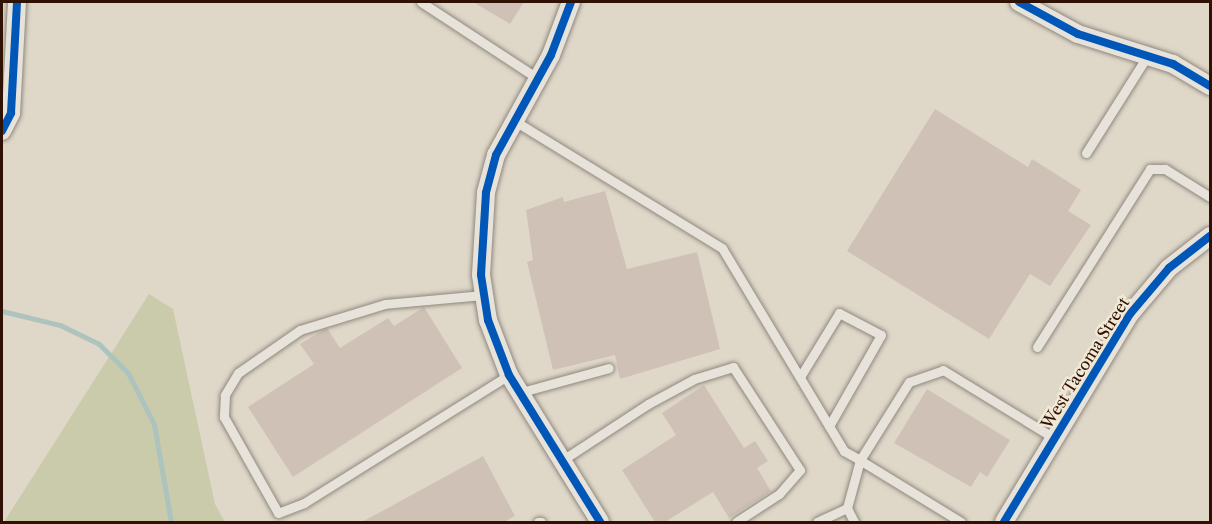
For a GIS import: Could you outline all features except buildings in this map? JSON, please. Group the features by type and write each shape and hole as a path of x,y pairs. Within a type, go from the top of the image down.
{"street":[{"path":"2,131 10,113 17,2"},
{"path":"571,2 561,34 511,119 486,193 483,295 509,375 600,522"},
{"path":"1018,2 1078,34 1148,56 1210,86"},
{"name":"West Tacoma Street","path":"1004,522 1054,438 1152,286 1210,236"}],"lane":[{"path":"421,2 532,85"},
{"path":"1086,153 1148,56"},
{"path":"511,119 722,248 844,451 961,522"},
{"path":"1037,346 1150,169 1165,169 1210,197"},
{"path":"483,295 385,304 300,330 238,373 225,395 224,417 278,513 304,503 509,375"},
{"path":"800,377 839,313 881,335 829,426"},
{"path":"561,461 648,404 694,380 733,367 800,470 779,494 736,522"},
{"path":"519,393 609,368"},
{"path":"818,522 847,507 855,495 860,460 909,382 943,370 1054,438"},
{"path":"847,507 854,522"}],"green space":[{"path":"149,294 173,309 215,504 225,522 4,522"}],"waterway":[{"path":"2,311 60,325 99,344 128,373 154,424 171,522"}],"cycle path":[{"path":"2,131 11,113 17,2"},
{"path":"571,2 551,55 496,155 486,193 481,275 488,320 509,375 600,522"},
{"path":"1019,2 1078,34 1173,64 1210,86"},
{"path":"1004,522 1130,314 1169,268 1210,236"}]}
